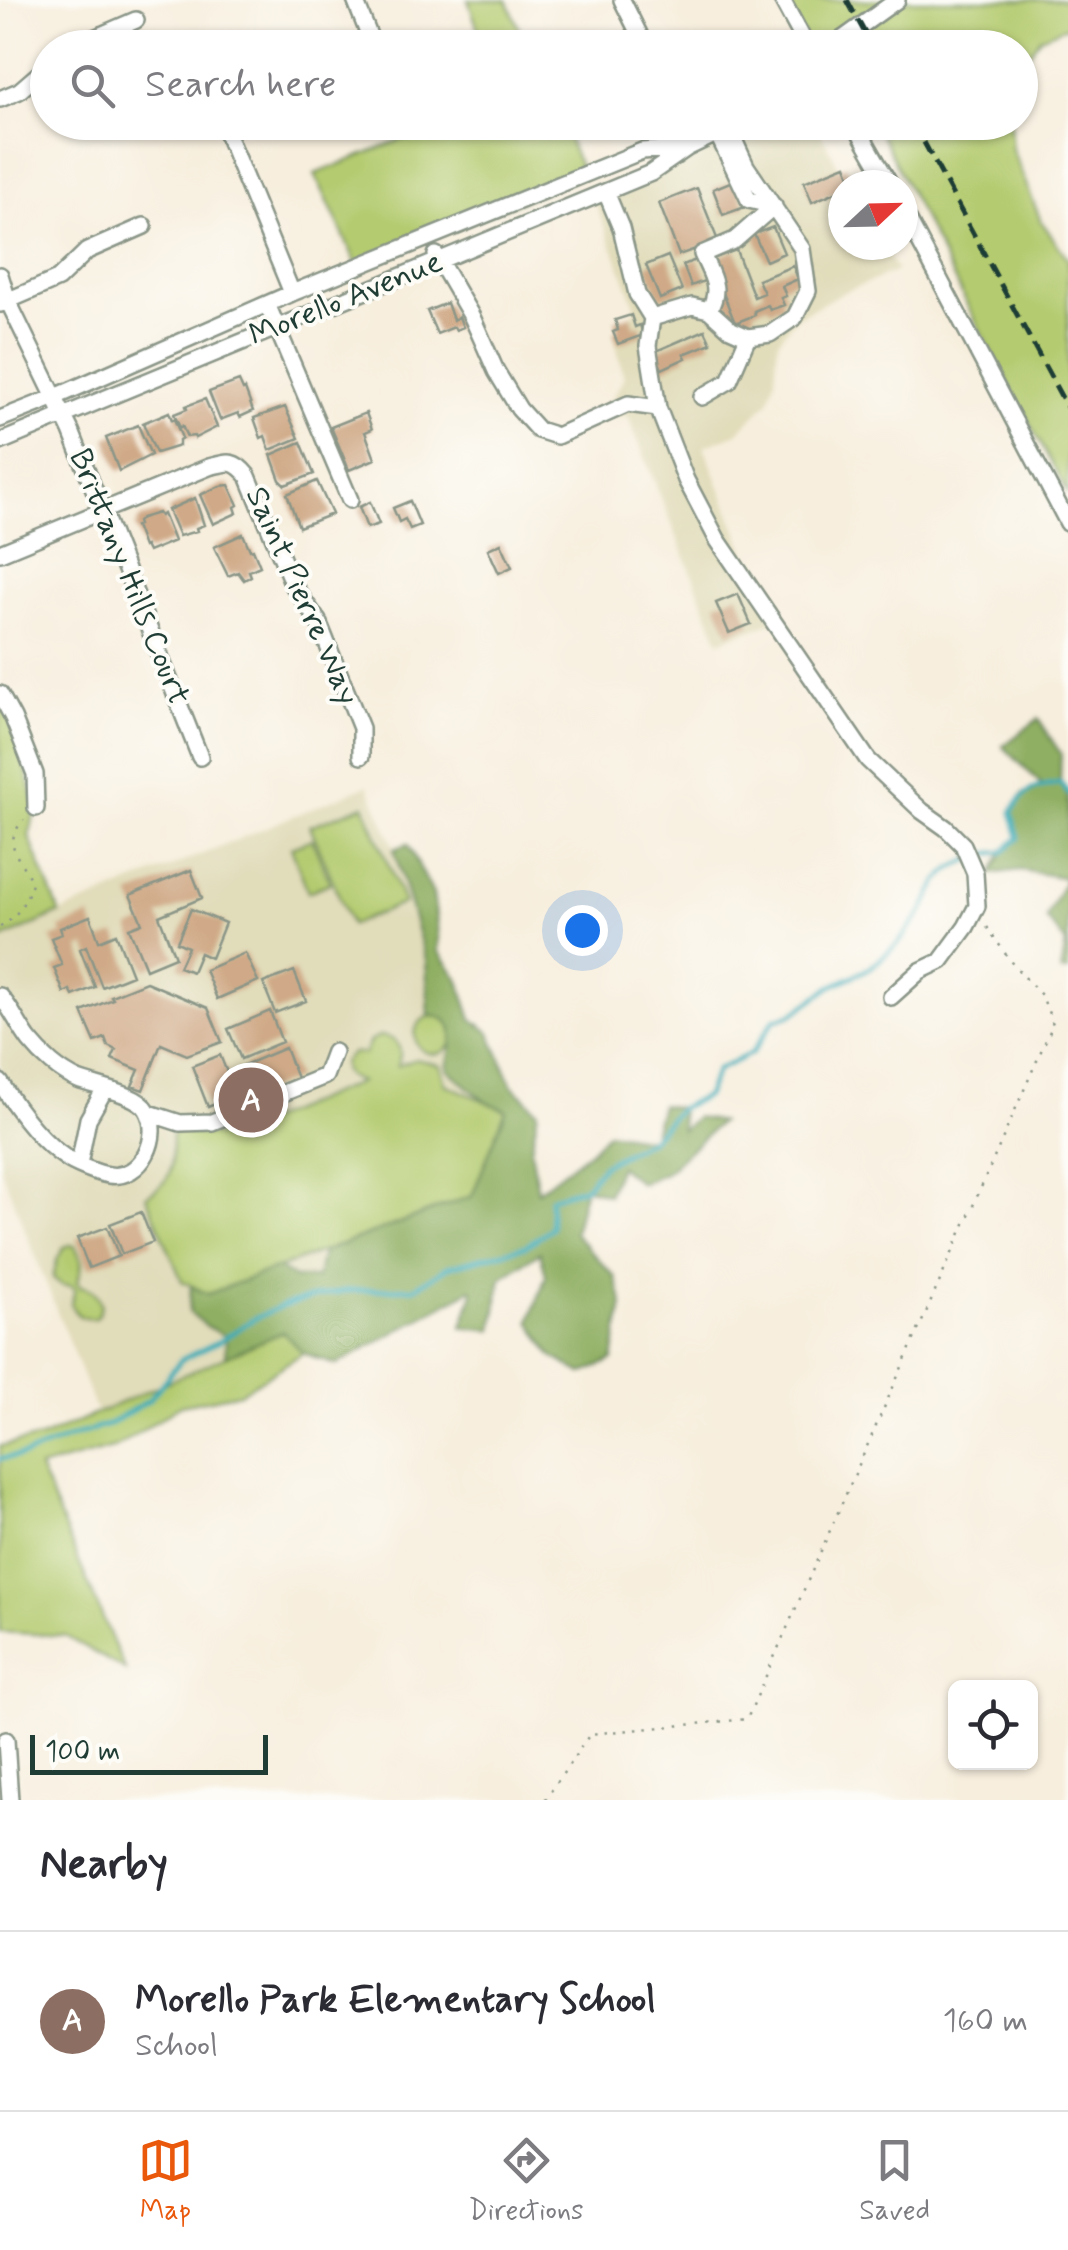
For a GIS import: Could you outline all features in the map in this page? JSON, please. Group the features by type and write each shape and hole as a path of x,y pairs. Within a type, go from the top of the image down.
{"street":[{"path":"355,0 367,30"},
{"path":"622,0 637,30"},
{"path":"782,0 798,30"},
{"path":"855,30 896,0"},
{"path":"113,30 136,20"},
{"path":"0,98 19,91 30,82"},
{"path":"229,140 292,293"},
{"path":"684,140 687,148"},
{"name":"Morello Avenue","path":"0,442 651,173 705,140"},
{"path":"652,318 692,306 709,310 730,329 748,337 770,334 795,316 808,291 802,249 746,166 734,140"},
{"path":"864,140 881,170"},
{"name":"Morello Avenue","path":"0,418 292,293 642,151 687,148"},
{"path":"606,192 621,228 637,294 652,318 648,346 658,408 686,480 717,539 868,760 964,845 975,873 976,909 966,927 942,960 920,971 891,997"},
{"path":"709,310 716,297 715,286 702,254 734,240 774,206"},
{"path":"4,303 58,279 88,252 144,226"},
{"path":"428,238 504,384 538,430 557,436 628,404 658,408"},
{"path":"918,238 1068,523"},
{"name":"Brittany Hills Court","path":"0,275 4,303 63,416 200,757"},
{"path":"266,304 350,500"},
{"path":"702,397 729,381 748,337"},
{"name":"Saint Pierre Way","path":"102,509 208,467 227,462 240,466 248,476 293,585 318,621 362,728 362,756"},
{"path":"0,552 102,509"},
{"path":"0,694 36,774 36,808"},
{"path":"0,996 30,1041 55,1066 76,1079 141,1100 153,1127 145,1158 128,1171 110,1176 66,1158 39,1134 0,1082"},
{"path":"149,1112 180,1123 212,1122 325,1076 334,1052"},
{"path":"79,1164 88,1119 104,1089"},
{"path":"6,1740 10,1800"}],"path":[{"path":"0,926 10,922 32,883 16,857 11,838 14,829 36,808"},
{"path":"546,1800 590,1734 747,1719 1053,1024 1042,996 1010,962 976,909"}],"shaded area":[{"path":"707,140 824,140 841,170 828,170 828,260 891,260 897,271 795,318 778,341 769,401 737,433 704,446 773,622 719,641 628,416 613,416 608,405 624,378 613,332 618,329 615,320 637,310 593,197"},
{"path":"368,785 547,1216 97,1413 0,1167 0,940"}],"green space":[{"path":"468,0 507,0 520,30 478,30"},
{"path":"782,0 1068,0 1068,26 1038,40 1038,30 799,30"},
{"path":"401,140 568,140 584,175 358,267 315,174"},
{"path":"884,140 1011,140 1041,221 1068,259 1068,494 918,208 918,170 899,170"},
{"path":"0,694 13,718 36,808 29,837 60,913 0,940"},
{"path":"1038,719 1061,754 1060,783 1068,793 1068,971 1061,971 1066,943 1046,918 1066,878 1020,870 992,874 1003,852 1018,838 1012,812 1023,794 1042,785 1003,746"},
{"path":"364,805 404,903 351,925 310,826"},
{"path":"312,839 330,883 308,892 291,847"},
{"path":"408,844 433,894 438,951 458,978 472,1019 490,1032 512,1085 538,1111 531,1149 538,1191 608,1132 651,1139 661,1105 680,1108 682,1130 696,1117 720,1122 665,1173 640,1183 619,1166 608,1195 585,1187 574,1233 615,1277 623,1304 613,1360 582,1374 551,1355 530,1321 546,1276 540,1252 501,1278 493,1330 462,1327 472,1289 336,1365 303,1353 283,1332 225,1357 226,1337 189,1312 191,1286 208,1294 277,1268 294,1278 317,1278 322,1252 472,1196 506,1110 485,1101 447,1069 451,1027 440,1017 429,1016 426,960 394,849"},
{"path":"434,1016 448,1021 453,1035 448,1049 434,1054 420,1049 415,1035 420,1021"},
{"path":"380,1036 392,1039 398,1046 397,1066 416,1059 440,1065 445,1084 506,1110 472,1196 208,1294 182,1281 146,1196 168,1177 172,1134 177,1131 229,1137 360,1082 345,1074 343,1062 352,1053 364,1054 370,1041"},
{"path":"75,1246 81,1260 77,1281 99,1298 101,1307 95,1318 77,1314 71,1304 75,1289 53,1278 57,1260 64,1247"},
{"path":"283,1331 303,1353 240,1393 181,1405 116,1447 39,1468 125,1670 65,1636 0,1632 0,1446 41,1438"}],"building":[{"path":"828,172 828,195 812,202 804,182"},
{"path":"735,180 745,207 723,215 713,189"},
{"path":"697,188 718,241 679,255 659,203"},
{"path":"773,227 784,253 766,261 754,234"},
{"path":"736,250 754,297 764,293 758,280 793,266 798,279 782,286 784,305 770,310 768,305 735,323 710,260"},
{"path":"668,256 682,290 660,299 646,265"},
{"path":"698,259 707,280 691,286 683,265"},
{"path":"447,303 453,320 459,317 463,327 437,334 427,311"},
{"path":"631,315 643,335 618,344 613,332 618,330 615,320"},
{"path":"705,330 711,343 662,369 654,352"},
{"path":"239,381 253,411 220,420 209,392"},
{"path":"205,399 217,427 195,438 187,437 174,414"},
{"path":"285,407 299,438 270,450 254,418"},
{"path":"169,412 182,438 179,446 156,453 143,423"},
{"path":"366,413 372,429 365,432 375,459 349,470 331,427"},
{"path":"138,425 151,455 119,471 106,438"},
{"path":"301,442 314,474 285,485 271,455"},
{"path":"317,481 332,514 299,527 287,494"},
{"path":"229,485 238,505 237,513 213,524 200,495"},
{"path":"195,498 204,525 179,536 168,510"},
{"path":"410,501 420,525 410,529 405,519 399,522 393,508"},
{"path":"370,502 379,524 367,528 359,507"},
{"path":"163,514 174,541 148,552 135,526 141,518"},
{"path":"243,534 260,566 249,571 251,576 244,580 238,572 228,576 214,547"},
{"path":"501,543 512,567 499,573 488,549"},
{"path":"738,594 751,624 729,633 716,603"},
{"path":"191,870 202,898 159,916 175,957 146,969 129,928 142,923 130,895"},
{"path":"191,909 225,923 211,958 200,953 192,972 179,967 188,947 177,942"},
{"path":"90,916 99,941 116,934 132,975 102,987 86,946 80,949 95,987 73,996 70,990 64,993 54,968 62,965 51,938 62,934 60,928"},
{"path":"245,953 258,981 217,999 205,970"},
{"path":"294,971 306,1001 275,1013 263,983"},
{"path":"146,982 208,1008 222,1042 187,1055 161,1044 143,1090 132,1086 139,1070 112,1059 116,1050 108,1046 105,1038 95,1042 82,1012"},
{"path":"270,1011 282,1042 241,1059 228,1029"},
{"path":"285,1048 297,1078 256,1095 244,1065"},
{"path":"220,1055 236,1095 208,1107 192,1066"},
{"path":"141,1212 153,1242 122,1254 110,1224"},
{"path":"107,1227 119,1256 89,1268 77,1238"}],"waterway":[{"path":"0,1459 26,1455 108,1425 149,1400 181,1360 280,1307 344,1291 414,1288 448,1267 526,1246 551,1228 550,1198 585,1187 604,1164 651,1139 680,1108 706,1096 717,1070 752,1053 774,1020 793,1014 830,987 870,968 899,943 923,911 938,881 952,868 983,854 1003,852 1019,838 1012,812 1021,798 1037,788 1060,783 1068,793"}],"railway":[{"path":"847,0 863,30"},
{"path":"923,140 1068,409"}],"place":[{"name":"Morello Park Elementary School","path":"251,1100"}]}
